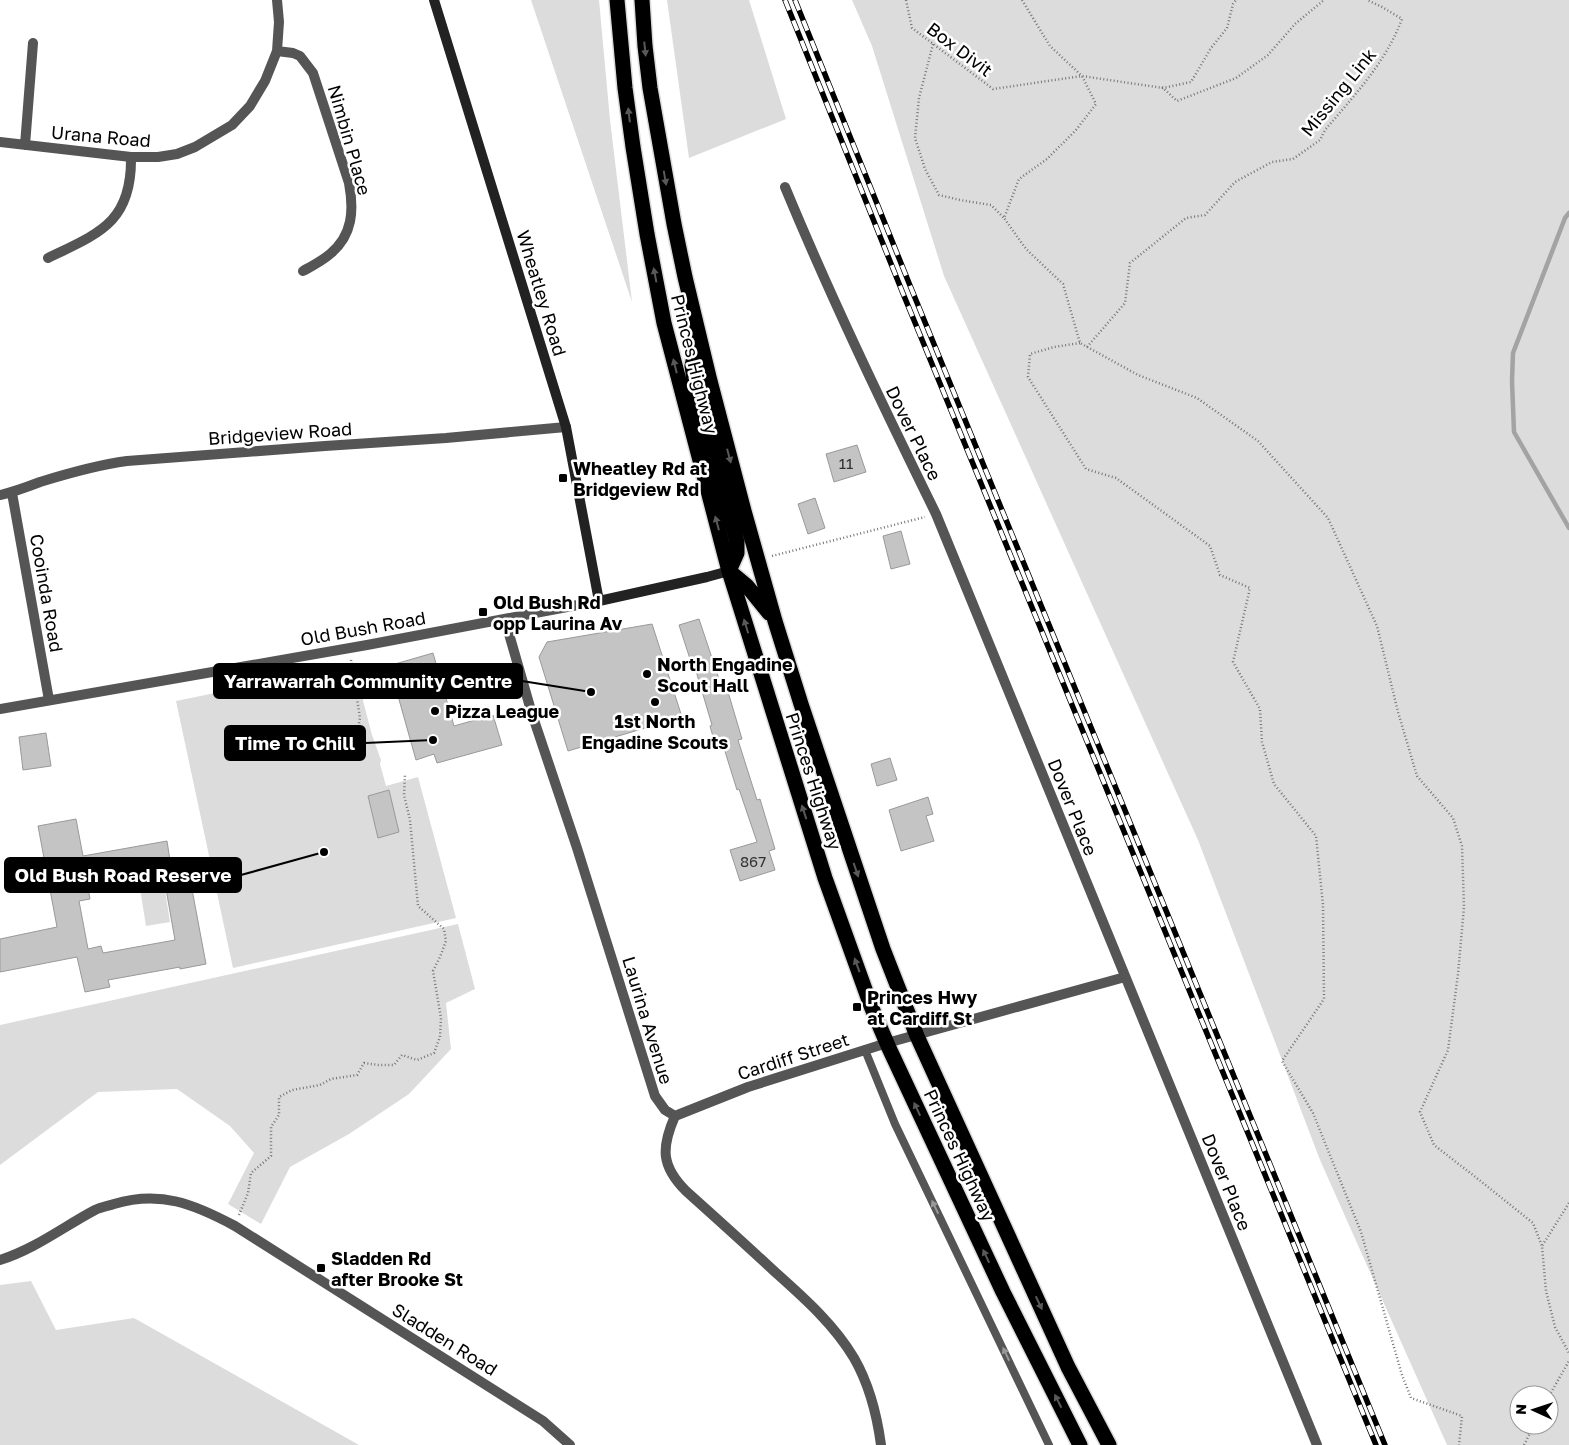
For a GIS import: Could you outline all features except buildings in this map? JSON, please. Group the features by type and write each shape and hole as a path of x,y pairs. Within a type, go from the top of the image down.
{"highway":[{"name":"Princes Highway","path":"617,0 632,139 650,252 673,357 729,571 825,878 887,1043 1003,1292 1080,1445"},
{"name":"Princes Highway","path":"642,0 645,46 674,224 699,336 775,621 849,850 883,949 917,1036 1068,1367 1108,1445"},
{"path":"699,336 692,366 694,380 737,542 736,553 729,571 748,586 775,621"}],"street":[{"name":"Urana Road","path":"0,142 131,157 158,157 177,154 195,147 232,125 250,106 266,81 276,52 278,22 276,0"},
{"name":"Wheatley Road","path":"434,0 566,426 599,601"},
{"path":"25,145 33,43"},
{"name":"Nimbin Place","path":"276,52 294,53 300,56 313,73 349,183 352,201 352,216 347,231 339,244 330,254 304,271"},
{"path":"48,258 86,240 103,229 115,218 123,206 127,194 131,174 131,157"},
{"name":"Dover Place","path":"785,188 818,268 861,362 936,514 1317,1445"},
{"name":"Bridgeview Road","path":"0,495 12,493 40,482 100,465 119,462 446,438 566,426"},
{"name":"Cooinda Road","path":"12,493 49,700"},
{"name":"Old Bush Road","path":"0,709 505,620 599,601 729,571"},
{"name":"Laurina Avenue","path":"505,620 532,714 578,848 655,1096 665,1110 675,1116"},
{"name":"Cardiff Street","path":"675,1116 748,1087 887,1043 1125,977"},
{"path":"675,1116 669,1130 665,1151 672,1176 686,1191 790,1285 825,1319 840,1338 854,1358 869,1393 875,1409 881,1445"},
{"name":"Sladden Road","path":"0,1260 34,1246 97,1209 126,1200 154,1198 180,1202 210,1213 235,1226 543,1421 570,1445"}],"lane":[{"path":"865,1050 895,1124 1049,1445"}],"path":[{"name":"Box Divit","path":"906,0 912,28 993,89 1082,76"},
{"path":"1004,218 1019,179 1047,159 1076,130 1096,104 1082,76 1050,46 1022,0"},
{"path":"1082,76 1163,88 1191,82 1211,48 1227,28 1233,4 1236,0"},
{"path":"1163,88 1177,101 1236,78 1268,55 1295,24 1324,0"},
{"name":"Missing Link","path":"1087,347 1125,304 1130,263 1186,218 1205,214 1235,182 1272,162 1293,160 1320,140 1325,130 1376,67 1396,36 1402,19 1367,0"},
{"path":"933,44 919,98 916,138 925,169 939,196 991,204 1004,218 1026,249 1063,284 1080,343"},
{"path":"1459,1445 1462,1416 1411,1398 1402,1375 1361,1232 1313,1113 1282,1061 1324,1000 1323,906 1316,836 1274,784 1262,742 1260,709 1232,662 1250,588 1220,575 1210,546 1195,535 1116,478 1086,469 1028,376 1030,354 1054,347 1080,343 1138,375 1197,398 1258,441 1328,518 1378,626 1398,712 1417,776 1453,818 1462,846 1464,907 1448,1050 1420,1112 1434,1145 1533,1223 1542,1246 1546,1292 1554,1327 1569,1353"},
{"path":"768,556 936,514"},
{"path":"351,660 360,718 357,732"},
{"path":"235,1226 248,1193 251,1173 271,1156 271,1127 279,1115 279,1097 292,1090 320,1085 331,1079 357,1075 364,1063 378,1066 394,1065 402,1055 417,1060 434,1053 440,1037 441,1018 433,971 446,941 444,928 418,906 410,820 404,795 405,774"},
{"path":"1542,1246 1569,1203"},
{"path":"1555,1385 1569,1361"}],"shaded area":[{"path":"531,0 599,0 610,120 632,302"},
{"path":"667,0 749,0 786,119 689,158"},
{"path":"852,0 1569,0 1569,1445 1447,1445 1320,1160 1198,840 944,276 872,46"},
{"path":"353,662 372,735 381,760 380,764 386,786 418,777 456,918 233,968 176,701 215,693 234,699 332,681 338,667"},
{"path":"162,872 170,922 146,926 138,876"},
{"path":"458,924 475,989 446,1003 451,1049 409,1094 349,1134 290,1167 261,1224 228,1204 254,1153 230,1126 177,1089 98,1092 0,1165 0,1025"},
{"path":"31,1281 56,1330 134,1318 359,1445 0,1445 0,1285"}],"waterway":[{"path":"1569,213 1565,218 1513,353 1512,381 1514,432 1569,528"}],"railway":[{"path":"785,0 902,291 1376,1445"},
{"path":"795,0 1385,1445"}],"place":[{"name":"Wheatley Rd at Bridgeview Rd","path":"563,478"},
{"name":"Old Bush Rd opp Laurina Av","path":"483,612"},
{"name":"North Engadine Scout Hall","path":"647,674"},
{"name":"Yarrawarrah Community Centre","path":"591,692"},
{"name":"1st North Engadine Scouts","path":"655,702"},
{"name":"Pizza League","path":"435,711"},
{"name":"Time To Chill","path":"433,740"},
{"name":"Old Bush Road Reserve","path":"324,852"},
{"name":"Princes Hwy at Cardiff St","path":"857,1007"},
{"name":"Sladden Rd after Brooke St","path":"321,1268"}]}
